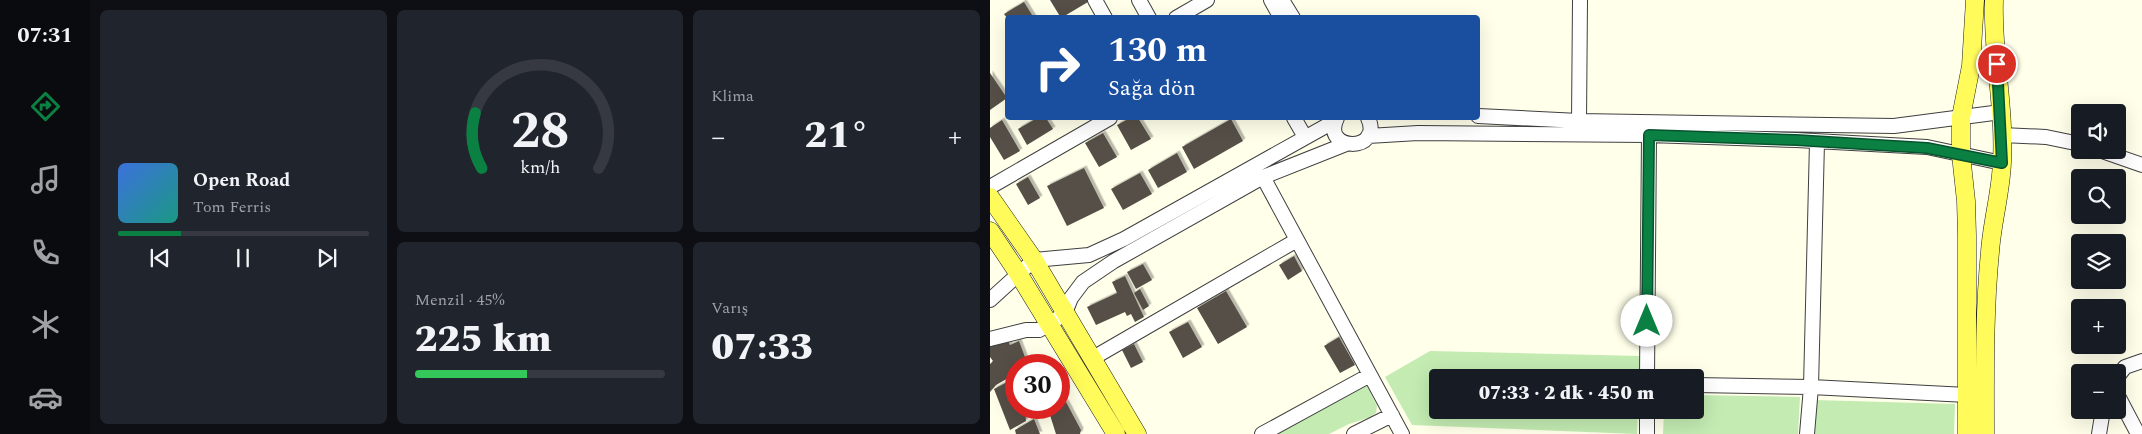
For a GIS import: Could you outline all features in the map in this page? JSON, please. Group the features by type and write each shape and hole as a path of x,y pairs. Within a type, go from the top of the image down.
{"main road":[{"path":"1967,434 1967,235 1961,155 1961,117 1971,66 1976,0"},
{"path":"1985,434 1987,286 2002,163 2001,112 1994,38 1994,0"},
{"path":"990,197 1034,260 1137,434"},
{"path":"990,231 1018,272 1116,434"}],"street":[{"path":"1095,0 1103,15"},
{"path":"1139,0 1146,15"},
{"path":"1181,15 1208,0"},
{"path":"1271,0 1279,15"},
{"path":"1282,0 1291,15"},
{"path":"1579,121 1580,0"},
{"path":"1480,116 1579,121 1894,126 2001,112"},
{"path":"990,187 1107,120"},
{"path":"1295,120 1305,137"},
{"path":"990,300 1018,272 1034,260 1089,254 1124,239 1334,120"},
{"path":"1336,120 1337,137 1346,144"},
{"path":"1368,136 1371,125 1369,120"},
{"path":"990,339 1026,330 1039,330 1065,313 1070,298 1083,282 1114,261 1263,177 1346,144 1357,144 1368,136 1418,133 1649,135 1817,142 1927,148 2002,163"},
{"path":"1647,369 1649,135"},
{"path":"2002,135 2046,137 2071,142"},
{"path":"1807,434 1811,387 1817,142"},
{"path":"2125,159 2142,165"},
{"path":"1263,177 1402,434"},
{"path":"1092,358 1297,240"},
{"path":"2126,367 2142,360"},
{"path":"1262,434 1370,375"},
{"path":"1704,385 1811,387 1967,395"},
{"path":"2126,411 2138,434"},
{"path":"1354,434 1392,415"},
{"path":"1647,419 1647,434"},
{"path":"2099,434 2102,419"}],"green space":[{"path":"1430,351 1640,356 1639,369 1429,369 1429,419 1638,419 1637,434 1412,425 1385,377"},
{"path":"1366,384 1377,406 1376,413 1371,417 1349,424 1329,434 1271,434"},
{"path":"1704,395 1800,397 1798,434 1663,434 1664,419 1704,419"},
{"path":"1814,400 1955,404 1954,434 1811,434"}],"building":[{"path":"1050,0 1087,0 1088,2 1066,15 1059,15"},
{"path":"1024,2 1032,15 1005,15 1004,14"},
{"path":"990,73 1005,95 1005,99 990,110"},
{"path":"1002,120 1020,151 1004,160 990,137 990,128"},
{"path":"1034,120 1047,120 1053,129 1027,145 1018,129"},
{"path":"1126,120 1139,120 1151,139 1131,150 1117,125"},
{"path":"1229,120 1232,120 1243,141 1194,169 1182,147"},
{"path":"1103,133 1117,157 1099,167 1085,143"},
{"path":"1177,153 1187,172 1158,188 1148,170"},
{"path":"1084,168 1104,208 1067,226 1047,186"},
{"path":"1140,173 1152,194 1123,210 1111,189"},
{"path":"1028,177 1040,198 1028,205 1016,184"},
{"path":"1294,256 1302,271 1288,280 1279,265"},
{"path":"1143,264 1152,280 1136,289 1127,272"},
{"path":"1125,276 1144,317 1135,322 1131,314 1127,316 1125,312 1096,325 1087,307 1117,293 1112,282"},
{"path":"1140,289 1149,306 1143,310 1134,293"},
{"path":"1226,291 1247,327 1218,344 1197,308"},
{"path":"1188,322 1202,347 1183,358 1169,332"},
{"path":"1339,337 1355,365 1340,373 1324,346"},
{"path":"1007,338 1010,345 1019,341 1024,354 1005,354 1005,380 996,385 990,392 990,364 993,361 990,357 990,347"},
{"path":"1134,344 1143,362 1131,368 1122,350"},
{"path":"1005,383 1005,417 994,389"},
{"path":"1070,409 1081,430 1080,434 1056,434 1051,419 1070,419"},
{"path":"1006,419 1026,419 1026,421 1010,430"},
{"path":"1034,419 1040,434 1016,434 1015,430"}],"route":[{"path":"1647,321 1649,135 1796,140 1927,148 2002,163 2001,112 1997,64"}]}
